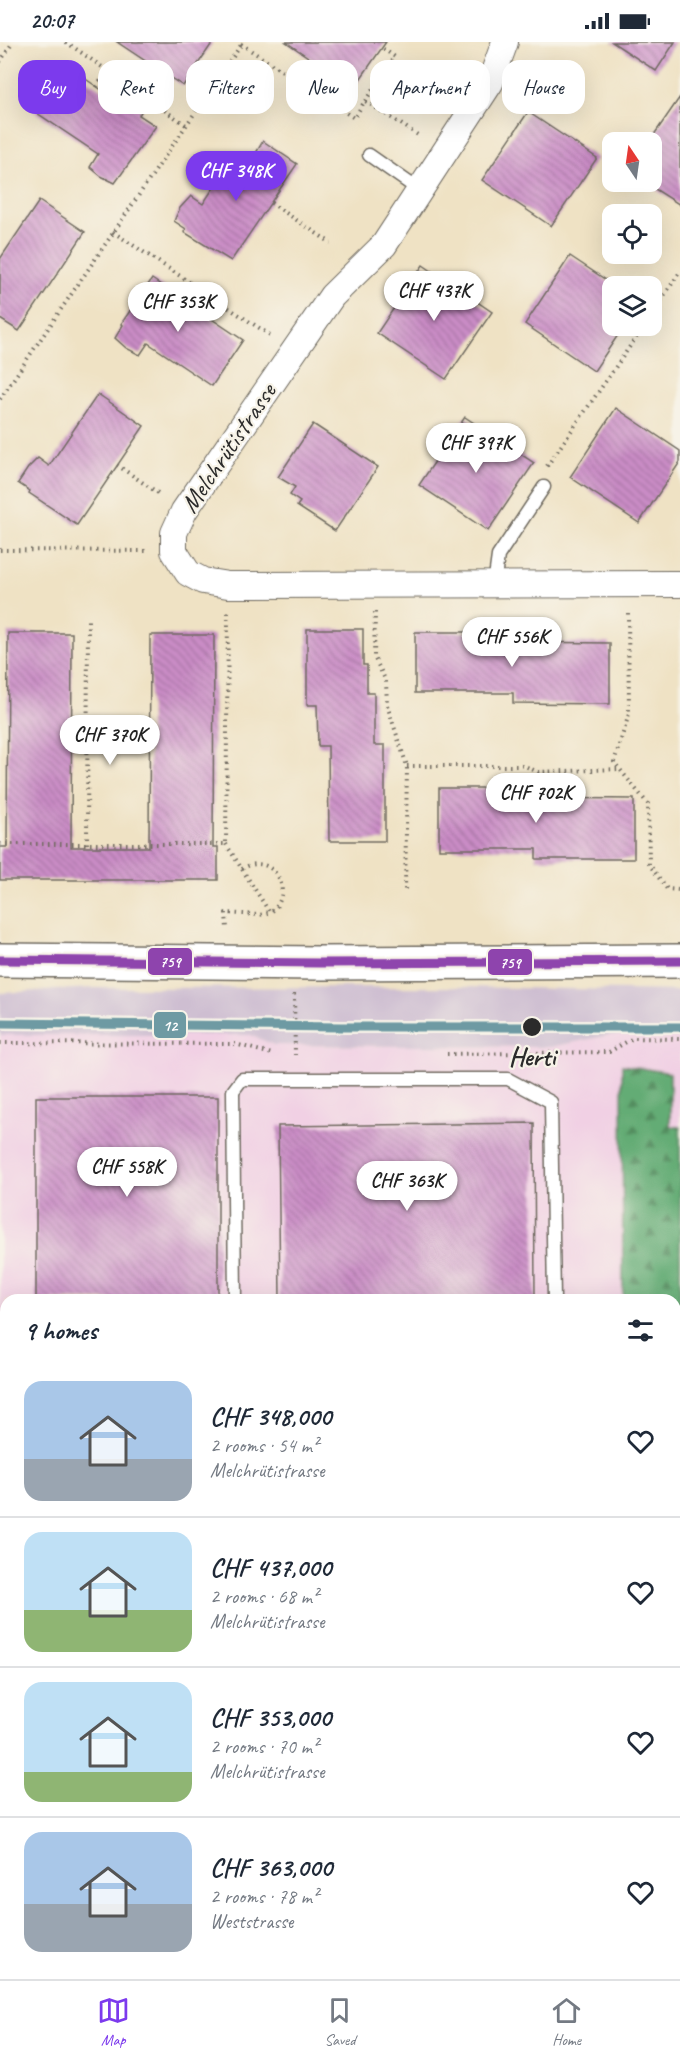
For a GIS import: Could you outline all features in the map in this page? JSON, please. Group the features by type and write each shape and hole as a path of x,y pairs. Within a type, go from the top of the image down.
{"main road":[{"path":"0,960 319,963 680,962"}],"street":[{"name":"Melchrütistrasse","path":"174,551 174,533 184,511 332,296 384,245 490,83 505,42"},
{"path":"174,551 188,573 203,581 228,585 680,584"}],"lane":[{"path":"369,155 419,190"},
{"path":"494,585 498,556 544,487"},
{"path":"235,1294 233,1092 242,1079 508,1079 551,1102 554,1294"}],"path":[{"path":"0,62 13,42"},
{"path":"66,42 98,65"},
{"path":"0,399 242,43 354,118 395,57 382,48"},
{"path":"365,101 430,143"},
{"path":"170,114 186,125"},
{"path":"271,203 331,243"},
{"path":"114,232 270,335"},
{"path":"662,299 680,272"},
{"path":"211,318 221,303"},
{"path":"544,487 543,473 637,336"},
{"path":"117,465 161,494"},
{"path":"0,550 174,551"},
{"path":"228,611 226,844 270,913"},
{"path":"628,611 629,714 614,762 648,804 649,864 667,889 680,890"},
{"path":"375,615 374,657 386,681 387,705 407,766 405,893"},
{"path":"87,844 88,618"},
{"path":"407,766 525,766 538,772 620,769"},
{"path":"0,844 226,844"},
{"path":"227,929 226,913 258,915 270,913 278,906 282,894 281,879 271,868 259,865 242,869"},
{"path":"294,993 295,1055"},
{"path":"437,1054 609,1052 633,1038 680,1039"},
{"path":"0,1043 235,1044 270,1054 278,1054"},
{"path":"287,1055 306,1055"}],"shaded area":[{"path":"459,987 680,991 680,1035 610,1035 550,1047 274,1045 251,1035 0,1035 0,993 93,988"},
{"path":"0,1035 251,1035 274,1045 550,1047 610,1035 680,1035 680,1294 0,1294"}],"green space":[{"path":"622,1065 670,1073 670,1127 680,1127 680,1294 623,1294"}],"building":[{"path":"117,42 213,42 201,60 186,60 186,82 183,86 174,80 174,60 144,60"},
{"path":"286,42 386,42 373,60 370,60 370,65 358,82 358,60 313,60"},
{"path":"612,42 675,42 656,71"},
{"path":"86,79 98,87 98,114 140,114 156,126 115,183 90,167 98,154 38,114 86,114"},
{"path":"680,97 680,205 660,192 662,192 662,132 656,132"},
{"path":"527,114 531,114 597,158 551,226 482,180"},
{"path":"263,141 297,164 231,261 184,232 186,229 174,221 180,208 191,196 203,204 234,157 249,165"},
{"path":"39,201 85,232 19,331 0,319 0,259"},
{"path":"570,256 602,277 602,336 617,336 594,371 525,324"},
{"path":"423,265 492,312 446,379 377,333"},
{"path":"152,279 243,340 212,386 148,343 140,355 126,348 115,338 123,325 121,324"},
{"path":"98,394 144,426 77,525 18,483 38,458 49,466"},
{"path":"616,408 680,451 680,462 639,523 570,477"},
{"path":"465,417 534,463 488,531 419,485"},
{"path":"313,424 378,467 335,531 297,506 300,502 290,495 295,487 278,477"},
{"path":"307,629 363,629 363,665 367,665 367,693 374,693 374,745 385,745 385,841 329,841 328,746 318,746 317,705 307,705"},
{"path":"415,632 513,632 513,642 610,643 610,704 513,703 513,693 415,693"},
{"path":"8,633 72,633 71,847 149,847 150,635 214,635 213,847 218,847 218,880 0,880 0,847 7,847"},
{"path":"439,788 537,788 536,798 634,799 634,859 536,859 536,849 439,849"},
{"path":"36,1097 218,1097 218,1294 36,1294"},
{"path":"534,1123 535,1294 280,1294 278,1126"}],"transit line":[{"name":"759","path":"0,960 319,963 680,961"},
{"name":"12","path":"0,1023 341,1027 680,1027"}],"place":[{"name":"Herti","path":"532,1027"}]}
